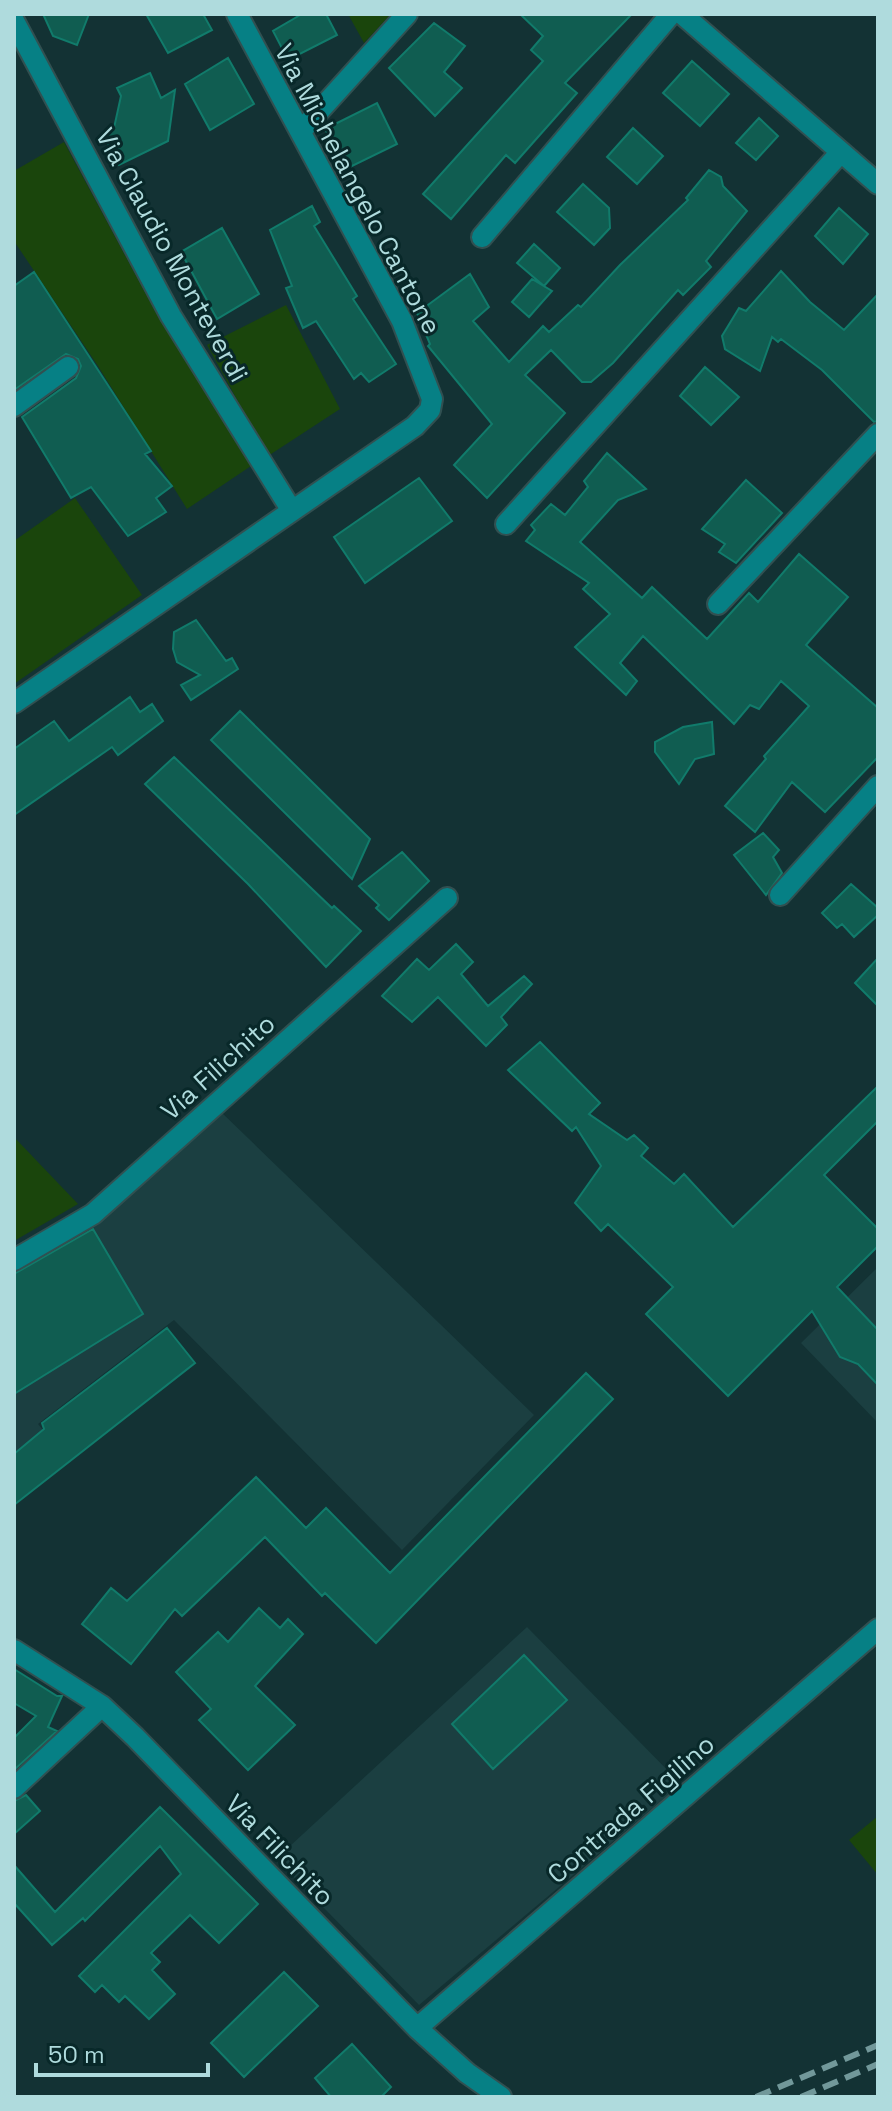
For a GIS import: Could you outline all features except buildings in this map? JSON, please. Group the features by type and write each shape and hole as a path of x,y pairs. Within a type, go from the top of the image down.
{"street":[{"name":"Via Michelangelo Cantone","path":"237,14 402,321 432,399 430,410 415,426 292,511"},
{"path":"301,131 407,14"},
{"path":"482,237 671,14"},
{"path":"682,14 878,184"},
{"name":"Via Claudio Monteverdi","path":"14,21 171,316 292,511"},
{"path":"506,524 841,152"},
{"path":"14,406 68,367"},
{"path":"718,604 878,434"},
{"path":"14,703 292,511"},
{"path":"780,895 878,786"},
{"name":"Via Filichito","path":"14,1260 93,1214 447,898"},
{"name":"Contrada Figilino","path":"417,2028 878,1629"},
{"name":"Via Filichito","path":"14,1650 102,1706 417,2028 467,2073 501,2097"},
{"path":"14,1788 102,1706"}],"shaded area":[{"path":"220,1111 534,1415 402,1550 174,1320 38,1424 43,1430 14,1453 14,1271 98,1219"},
{"path":"878,1267 878,1423 801,1343"},
{"path":"527,1627 681,1784 419,2005 276,1859"}],"green space":[{"path":"348,14 391,14 364,43"},
{"path":"64,142 161,322 254,464 187,509 98,366 14,241 14,171"},
{"path":"286,305 340,409 268,456 207,345"},
{"path":"75,498 142,595 14,684 14,541"},
{"path":"14,1137 78,1204 14,1241"},
{"path":"878,1816 878,1875 849,1840"}],"railway":[{"path":"756,2097 878,2045"},
{"path":"801,2097 878,2064"}]}
